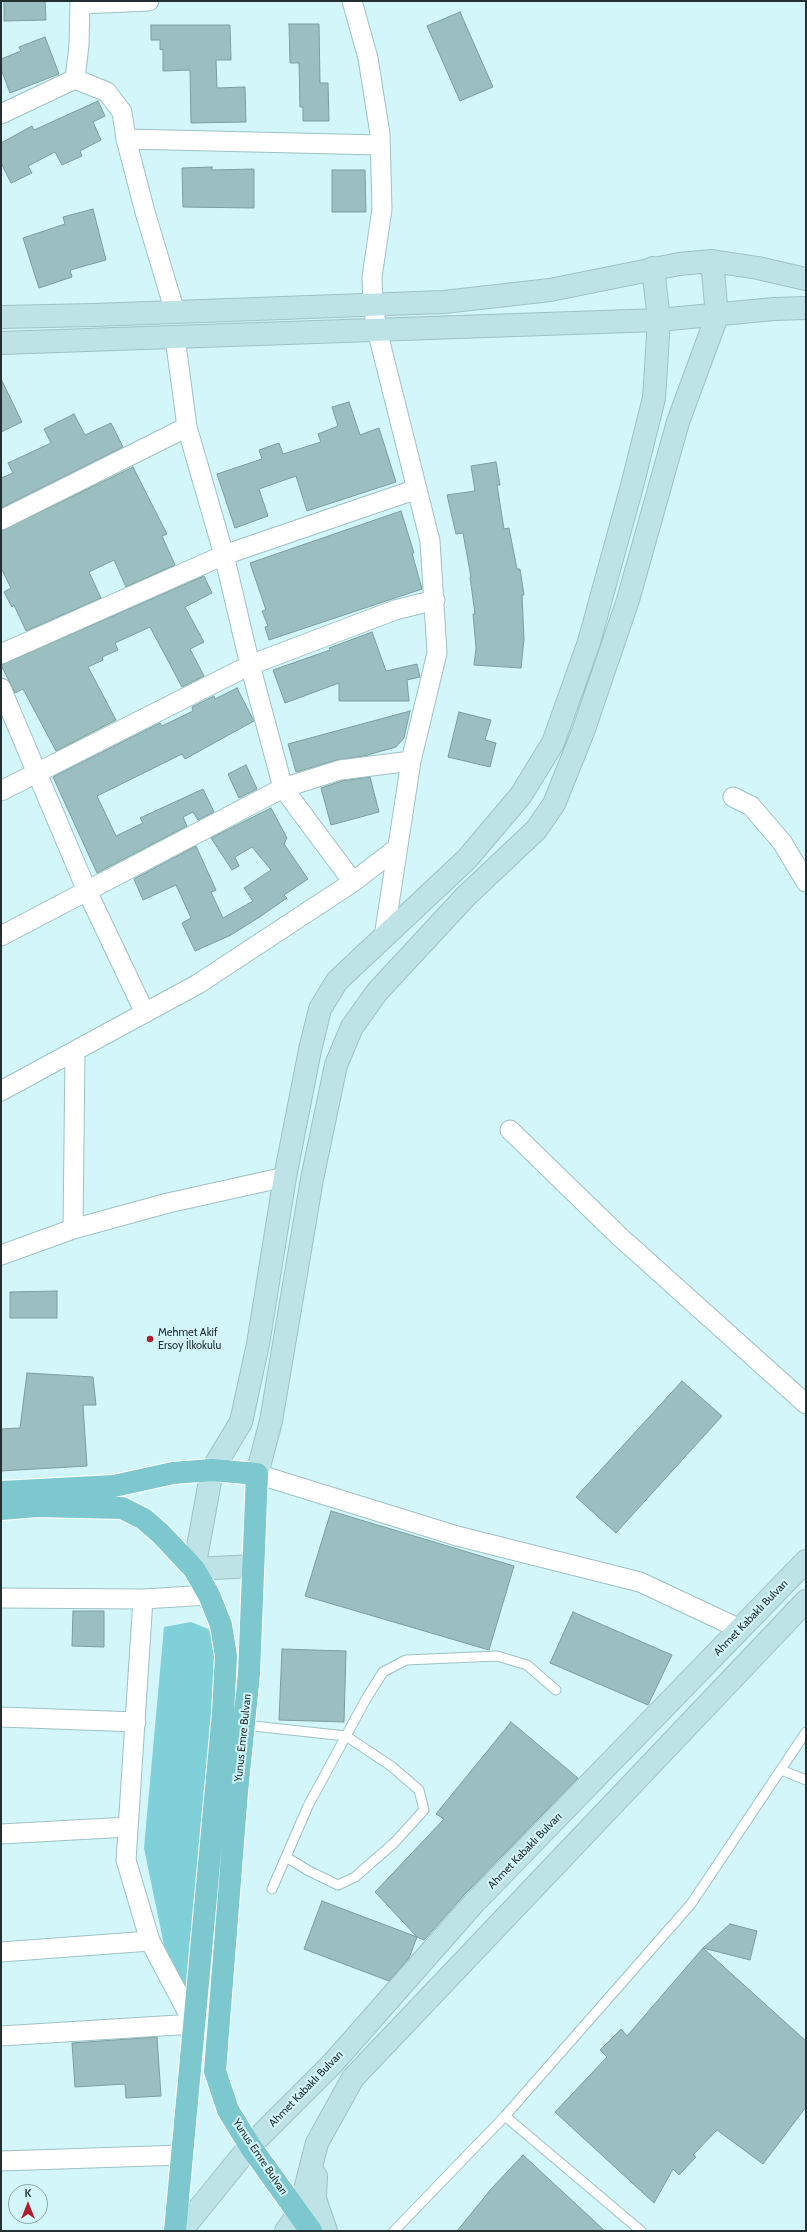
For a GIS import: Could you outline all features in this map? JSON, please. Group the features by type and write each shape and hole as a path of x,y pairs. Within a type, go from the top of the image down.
{"main road":[{"path":"1,1492 114,1486 173,1473 212,1470 257,1474"},
{"name":"Yunus Emre Bulvarı","path":"257,1474 249,1674 215,2071 228,2110 250,2146 299,2212 311,2231"},
{"name":"Yunus Emre Bulvarı","path":"1,1508 37,1506 122,1508 150,1524 194,1569 209,1595 221,1624 226,1656 223,1713 177,2196 175,2231"}],"street":[{"path":"75,80 79,45 80,2 149,1"},
{"path":"352,1 368,58 380,145 382,209 372,277 373,304 377,330 430,541 435,600 437,653 411,761 384,937"},
{"path":"1,114 75,80 107,92 122,112 126,139 145,212 175,312"},
{"path":"126,139 380,145"},
{"path":"1,317 175,312 495,298 589,284 653,268 712,261 758,268 806,279"},
{"path":"712,261 717,316 678,422 628,600 583,732 554,804 536,830 466,896 377,992 352,1028 336,1064 312,1179 271,1421 257,1474 457,1536 640,1582 740,1629"},
{"path":"253,1566 194,1569 212,1470 241,1422 258,1344 285,1177 310,1050 320,1009 337,981 467,859 521,795 553,743 589,642 632,486 654,398 658,320 653,268"},
{"path":"1,343 658,320 717,316 774,309 806,308"},
{"path":"175,337 187,427 224,555 250,665 283,788 353,882"},
{"path":"1,520 187,427"},
{"path":"1,654 224,555 417,489"},
{"path":"1,791 36,775 250,665 395,610 435,600"},
{"path":"1,688 36,775 87,891 145,1014"},
{"path":"1,936 283,788 340,770 411,761"},
{"path":"733,797 751,806 782,842 806,882"},
{"path":"1,1091 198,984 353,882 397,848"},
{"path":"73,1229 75,1052"},
{"path":"510,1130 619,1236 806,1404"},
{"path":"1,1255 73,1229 168,1203 285,1177"},
{"name":"Ahmet Kabaklı Bulvarı","path":"181,2231 250,2146 333,2063 473,1904 806,1561"},
{"path":"1,1598 143,1600 209,1595"},
{"path":"1,2036 194,2024 150,1941 126,1860 143,1600"},
{"path":"286,2231 299,2212 317,2143 353,2078 806,1601"},
{"path":"1,1717 136,1722"},
{"path":"1,1834 128,1827"},
{"path":"1,1952 150,1941"},
{"path":"317,2143 315,2199 326,2231"},
{"path":"1,2161 182,2155"},
{"path":"164,2231 177,2196"}],"lane":[{"path":"272,1889 308,1806 383,1672 406,1660 497,1656 527,1665 556,1690"},
{"path":"244,1725 346,1736 391,1766 419,1790 424,1810 388,1848 355,1877 338,1885 309,1871 286,1857"},
{"path":"394,2231 505,2116 691,1904 806,1732"},
{"path":"781,1770 806,1780"},
{"path":"505,2116 641,2231"}],"shaded area":[{"path":"191,1622 208,1629 215,1639 218,1655 188,1993 165,1950 144,1848 164,1627"}],"building":[{"path":"4,1 45,1 46,20 4,21"},
{"path":"460,12 493,87 460,101 427,26"},
{"path":"289,24 319,24 320,83 328,83 329,121 303,121 303,107 300,107 299,63 290,63"},
{"path":"151,25 230,25 231,60 216,60 217,88 245,87 246,122 191,123 190,70 163,71 163,49 160,50 160,40 151,40"},
{"path":"45,37 59,74 10,93 1,69 1,59 21,51 19,47"},
{"path":"98,101 105,116 93,122 101,140 80,151 82,156 62,165 55,152 28,166 32,173 11,183 1,163 1,143 32,126 34,130"},
{"path":"212,167 212,170 254,169 254,208 183,207 182,168"},
{"path":"332,170 365,170 366,212 332,212"},
{"path":"93,209 106,260 70,270 72,277 39,288 23,238 65,224 63,217"},
{"path":"1,379 22,422 1,432"},
{"path":"349,402 360,435 379,428 396,482 307,511 296,476 259,489 268,516 235,528 217,474 262,459 259,450 279,443 283,454 321,442 318,434 338,426 332,407"},
{"path":"74,414 85,435 111,423 123,447 1,508 1,478 13,473 8,463 51,443 44,429"},
{"path":"496,462 500,485 497,485 504,529 509,528 517,569 520,569 524,595 522,595 524,639 521,668 474,665 476,648 473,614 475,614 471,577 463,533 456,534 447,495 475,491 471,466"},
{"path":"133,467 167,534 162,536 175,565 126,587 114,560 89,572 101,598 26,631 14,605 12,607 4,592 11,588 1,568 1,531"},
{"path":"401,511 414,553 412,553 422,589 269,640 265,627 268,626 262,611 266,610 250,563"},
{"path":"204,576 212,593 185,607 204,642 190,649 204,676 182,687 150,627 115,643 118,650 102,657 103,660 88,667 116,720 56,751 23,689 15,693 1,665"},
{"path":"372,632 386,671 417,664 420,677 407,680 409,701 339,701 339,683 285,703 273,670 330,650 329,648"},
{"path":"237,688 254,721 185,759 182,754 97,796 116,836 143,823 140,818 203,789 214,812 198,820 193,812 183,817 187,826 97,873 53,777 160,723 162,726 193,711 192,707 214,696 215,699"},
{"path":"410,711 404,738 396,747 364,756 337,760 296,772 288,744"},
{"path":"459,712 491,720 485,740 496,743 490,767 448,757"},
{"path":"246,765 257,789 239,798 228,774"},
{"path":"370,777 379,812 331,825 321,788 342,781"},
{"path":"271,808 287,838 284,844 308,879 284,895 287,898 258,918 231,935 195,951 182,923 191,918 176,885 143,900 134,879 196,846 216,890 211,892 223,918 253,901 244,888 271,870 252,847 235,857 239,866 232,870 211,838"},
{"path":"57,1291 57,1318 10,1318 10,1292"},
{"path":"27,1373 93,1377 96,1405 83,1405 87,1466 1,1471 1,1429 20,1428"},
{"path":"682,1381 722,1416 616,1533 576,1497"},
{"path":"331,1511 514,1566 489,1650 305,1596"},
{"path":"73,1611 104,1611 104,1647 72,1646"},
{"path":"573,1612 672,1655 648,1705 550,1663"},
{"path":"282,1649 346,1651 344,1722 279,1720"},
{"path":"511,1722 578,1778 464,1895 424,1940 417,1937 375,1892 444,1819 436,1814"},
{"path":"322,1901 417,1937 409,1958 389,1981 304,1949"},
{"path":"730,1924 757,1931 750,1960 703,1948"},
{"path":"703,1948 806,2041 806,2107 763,2164 717,2130 693,2155 696,2157 679,2175 673,2169 654,2203 555,2112 607,2057 600,2050 621,2029 627,2036"},
{"path":"157,2037 161,2096 126,2098 125,2084 75,2087 72,2043"},
{"path":"523,2155 605,2231 457,2231 491,2189"}],"place":[{"name":"Mehmet Akif Ersoy İlkokulu","path":"150,1339"}]}
